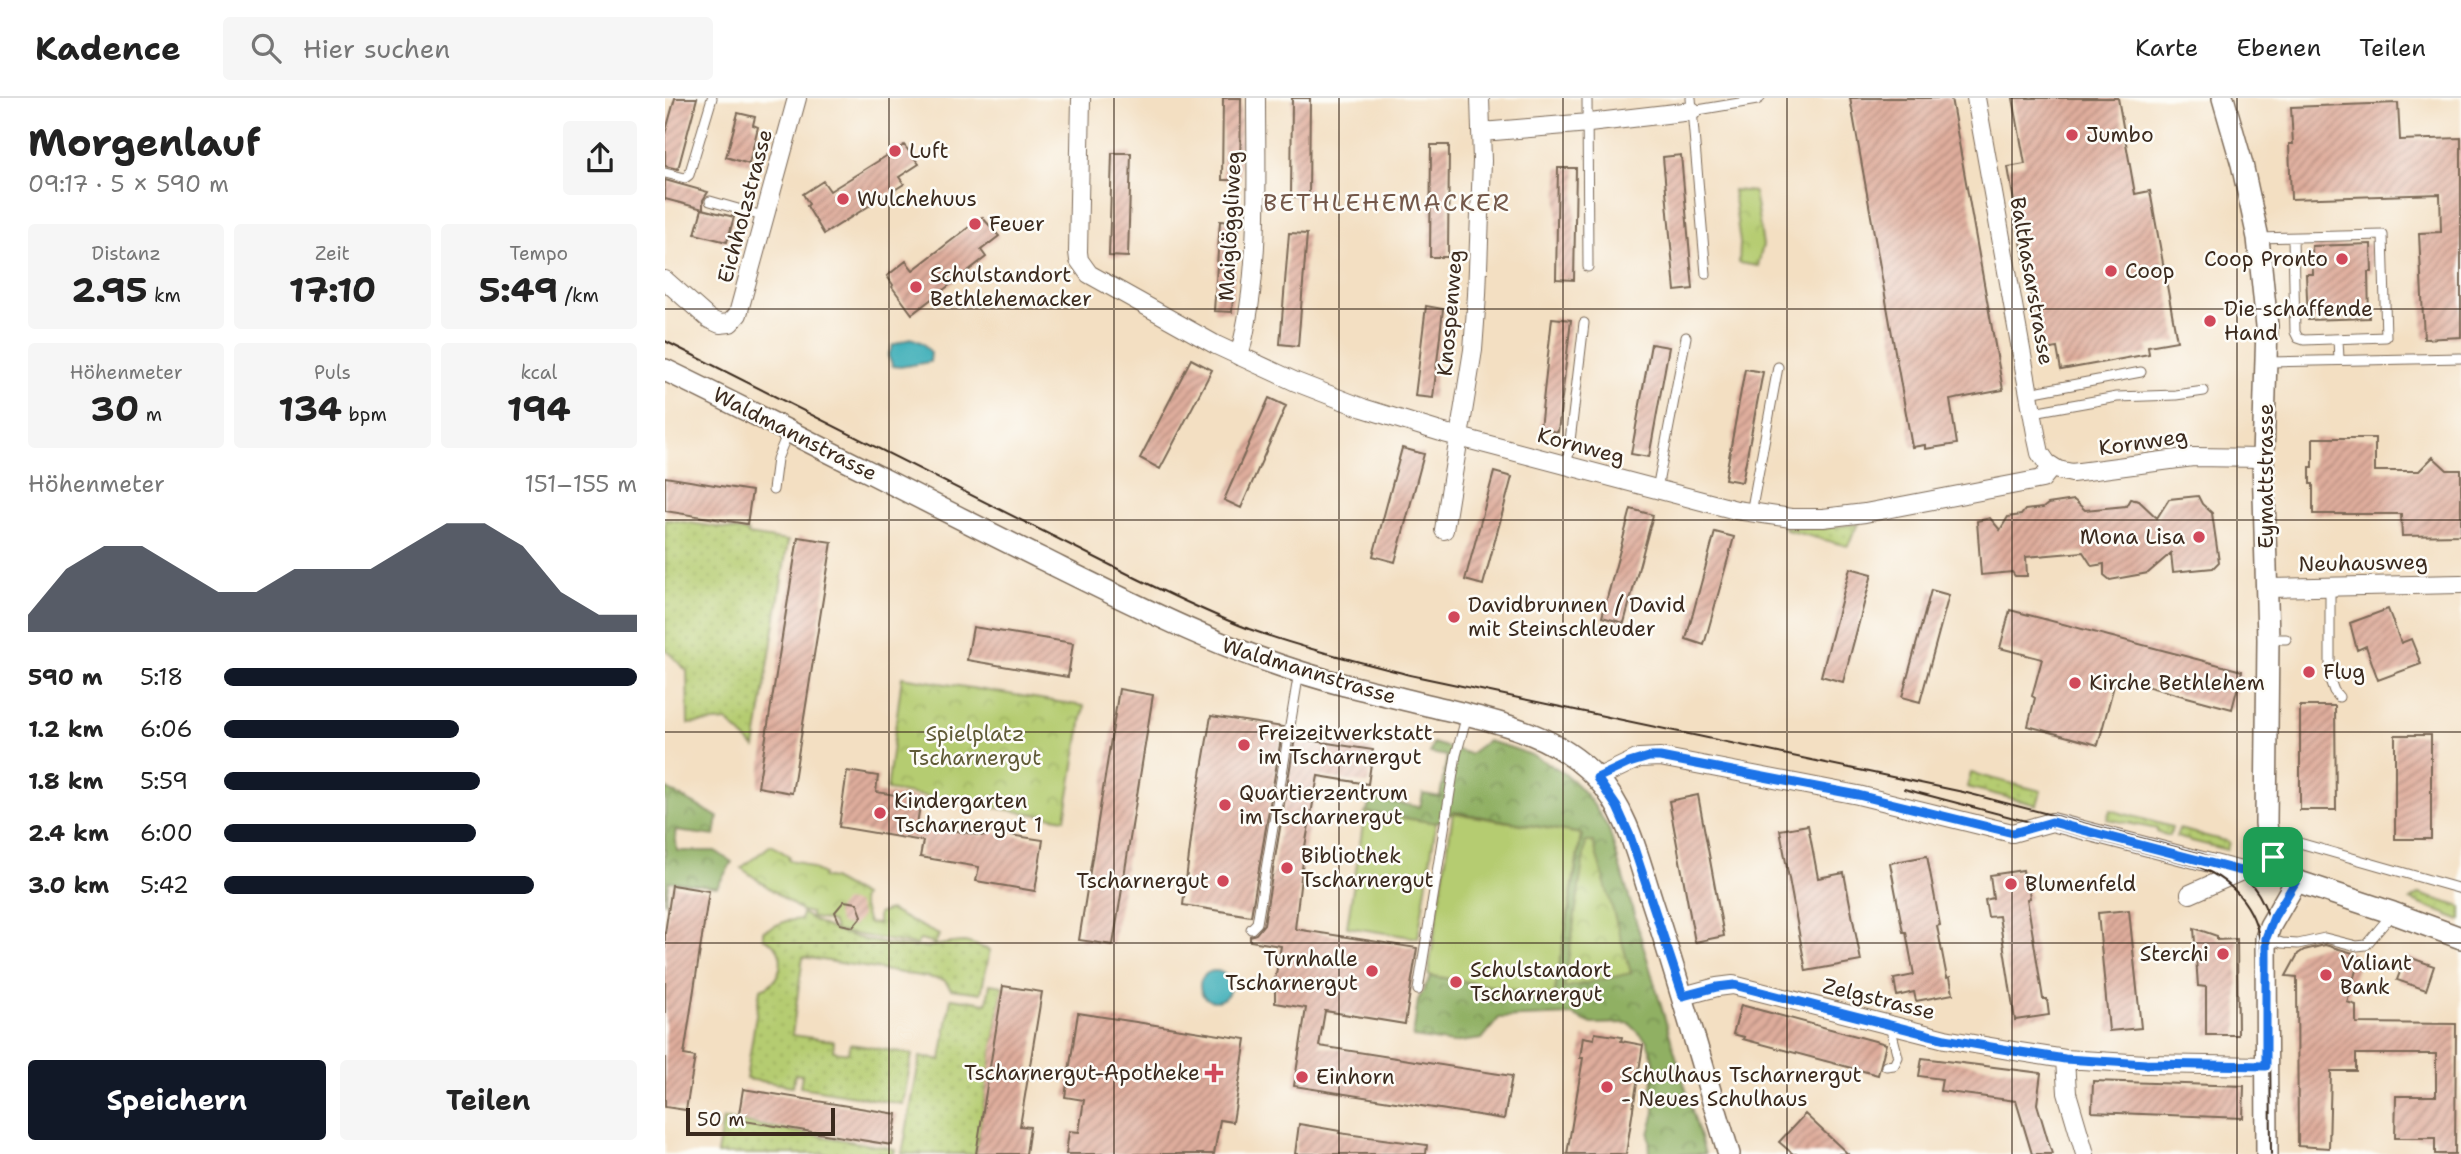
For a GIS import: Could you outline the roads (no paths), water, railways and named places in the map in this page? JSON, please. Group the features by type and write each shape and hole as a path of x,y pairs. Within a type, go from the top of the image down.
{"street":[{"name":"Eichholzstrasse","path":"665,280 709,319 720,324 730,323 738,314 797,98"},
{"name":"Kornweg","path":"1081,98 1077,248 1082,266 1089,274 1101,283 1239,356 1363,408 1460,438 1751,513 1808,518 1864,513 2042,480 2052,467 2079,473 2193,457 2263,458"},
{"name":"Maiglöggliweg","path":"1239,356 1247,326 1252,275 1257,174 1256,98"},
{"name":"Knospenweg","path":"1444,530 1473,350 1477,295 1481,98"},
{"name":"Balthasarstrasse","path":"1976,98 2040,453 2052,467"},
{"name":"Eymattstrasse","path":"2223,98 2242,164 2258,238 2267,326 2263,458 2267,588 2277,639 2266,833 2273,857"},
{"path":"1482,132 1589,123 1691,104"},
{"name":"Waldmannstrasse","path":"665,370 1216,643 1299,672 1519,728 1548,741 1571,756 1597,778 1617,807 1630,836 1683,996 1688,1021 1729,1154"},
{"name":"Neuhausweg","path":"2267,588 2461,584"},
{"path":"1597,778 1639,758 1660,757 1858,795 2013,833 2052,822 2241,871"},
{"path":"2190,894 2273,857 2296,881 2461,938"},
{"path":"2267,1154 2266,938 2274,917 2296,881"},
{"name":"Zelgstrasse","path":"1683,996 1717,987 1741,986 1890,1026 1982,1046 2065,1059 2146,1064 2266,1066"},
{"path":"2065,1059 2067,1093 2085,1154"}],"lane":[{"path":"665,173 685,178 691,173 712,98"},
{"path":"1587,98 1588,267"},
{"path":"1706,274 1691,104 1760,98"},
{"path":"710,201 765,217"},
{"path":"2258,238 2383,235 2386,337 2298,338 2295,332 2293,238"},
{"path":"1567,466 1584,323"},
{"path":"1657,489 1686,337"},
{"path":"2338,339 2339,359"},
{"path":"2267,362 2461,358"},
{"path":"1751,513 1778,367"},
{"path":"2029,393 2141,372"},
{"path":"2033,412 2117,397 2204,391"},
{"path":"773,490 777,459 788,432"},
{"path":"2330,586 2330,680 2339,697"},
{"path":"1251,929 1257,923 1299,672"},
{"path":"1418,990 1456,755 1467,715"},
{"path":"2266,833 2461,889"},
{"path":"2266,938 2281,943 2298,944 2325,938 2357,946 2366,945 2393,913"},
{"path":"1886,1066 1894,1065 1898,1057 1890,1026"}],"water":[{"path":"911,338 923,343 931,353 930,362 893,366 888,356 893,345"},
{"path":"1215,971 1225,976 1230,986 1225,996 1215,1001 1205,996 1200,986 1205,976"}],"tram line":[{"path":"665,341 1136,578 1220,617 1269,636 1410,675 1963,792 2202,854 2226,864 2252,885 2259,894 2269,918 2271,1154"},
{"path":"1904,789 2197,866 2223,881 2243,900 2256,925 2261,955"}],"place":[{"name":"Jumbo","path":"2072,135"},
{"name":"Luft","path":"895,151"},
{"name":"Wulchehuus","path":"843,199"},
{"name":"Feuer","path":"975,224"},
{"name":"Coop Pronto","path":"2342,259"},
{"name":"Coop","path":"2111,271"},
{"name":"Schulstandort Bethlehemacker","path":"916,287"},
{"name":"Die schaffende Hand","path":"2210,321"},
{"name":"Mona Lisa","path":"2199,537"},
{"name":"Davidbrunnen / David mit Steinschleuder","path":"1454,617"},
{"name":"Flug","path":"2309,672"},
{"name":"Kirche Bethlehem","path":"2075,683"},
{"name":"Freizeitwerkstatt im Tscharnergut","path":"1244,745"},
{"name":"Quartierzentrum im Tscharnergut","path":"1225,805"},
{"name":"Kindergarten Tscharnergut 1","path":"880,813"},
{"name":"Bibliothek Tscharnergut","path":"1287,868"},
{"name":"Tscharnergut","path":"1223,881"},
{"name":"Blumenfeld","path":"2011,884"},
{"name":"Sterchi","path":"2223,954"},
{"name":"Turnhalle Tscharnergut","path":"1372,971"},
{"name":"Valiant Bank","path":"2326,975"},
{"name":"Schulstandort Tscharnergut","path":"1456,982"},
{"name":"Tscharnergut-Apotheke","path":"1214,1073"},
{"name":"Einhorn","path":"1302,1077"},
{"name":"Schulhaus Tscharnergut - Neues Schulhaus","path":"1607,1087"}],"district":[{"name":"BETHLEHEMACKER","path":"1387,203"}],"park label":[{"name":"Spielplatz Tscharnergut","path":"975,746"}]}
